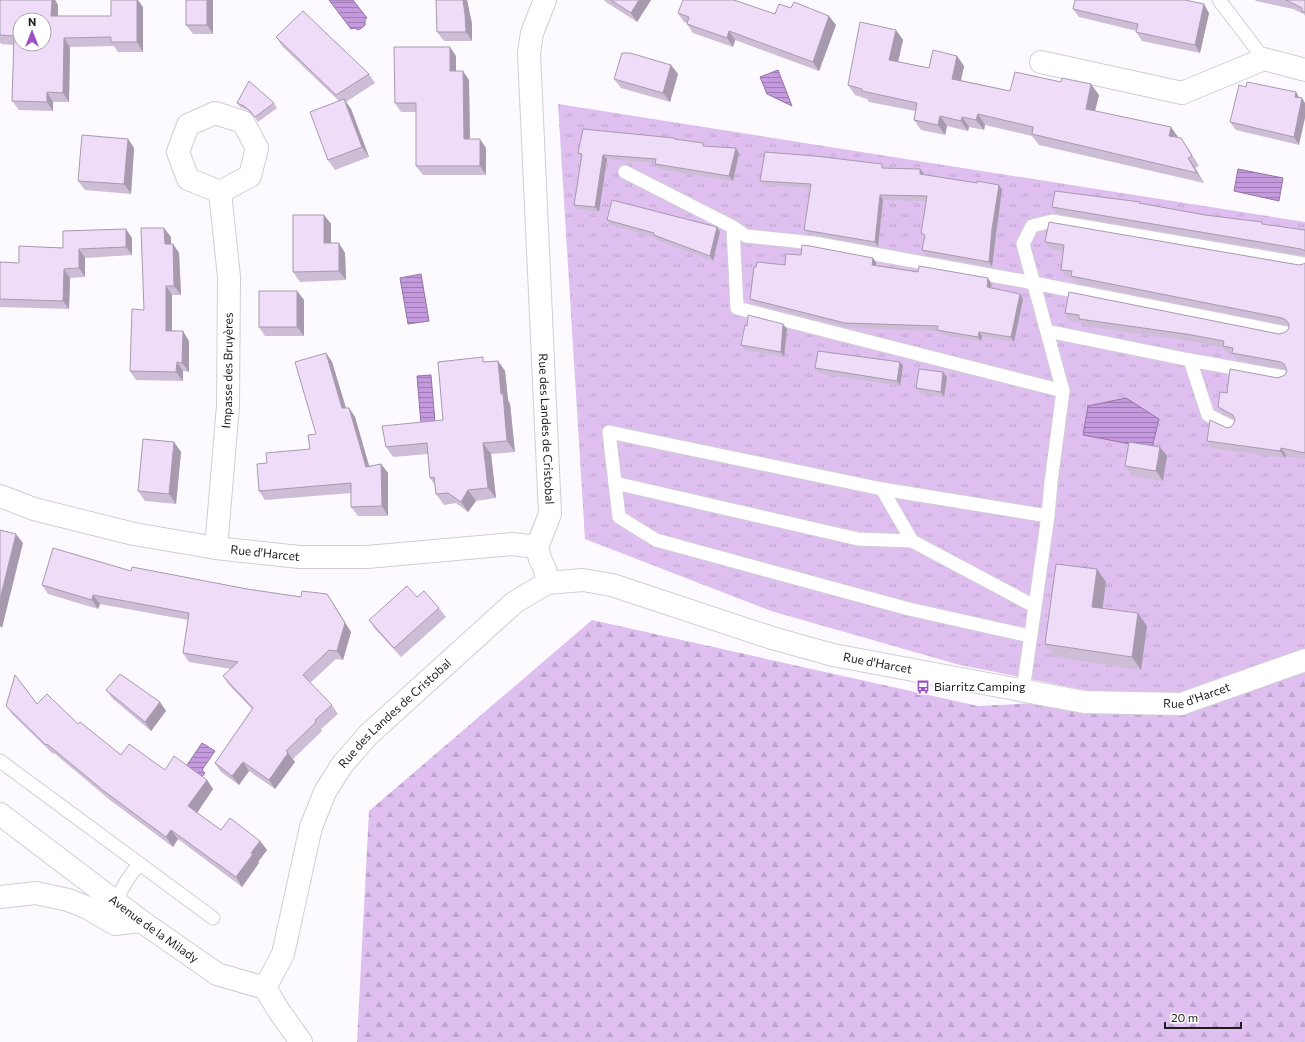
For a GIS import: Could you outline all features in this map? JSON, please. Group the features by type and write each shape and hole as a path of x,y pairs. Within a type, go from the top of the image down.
{"street":[{"name":"Rue des Landes de Cristobal","path":"537,547 550,514 529,53 532,33 545,0"},
{"path":"1041,62 1182,93 1264,59 1305,70"},
{"name":"Impasse des Bruyères","path":"216,548 228,406 229,277 220,192"},
{"name":"Rue d'Harcet","path":"0,496 34,509 134,534 216,548 299,557 367,557 512,544 537,547"},
{"path":"537,547 540,559 545,569 548,583"},
{"name":"Rue d'Harcet","path":"548,583 583,580 612,585 772,638 833,654 1084,702 1181,704 1305,660"},
{"name":"Rue des Landes de Cristobal","path":"265,988 283,954 311,827 325,792 342,765 368,735 515,602 548,583"},
{"name":"Avenue de la Milady","path":"0,814 141,921 217,974 265,988"},
{"path":"0,897 36,893 68,900 86,907 115,924 141,921"},
{"path":"265,988 301,1042"}],"lane":[{"path":"1219,0 1264,59"},
{"path":"625,172 733,227 746,236 814,243 1034,283 1286,333"},
{"path":"1023,690 1048,516 1063,391 1023,244 1032,226 1052,221 1305,264"},
{"path":"733,227 737,308 1063,391"},
{"path":"1047,331 1190,360 1284,377"},
{"path":"1190,360 1208,415 1232,427"},
{"path":"1030,636 909,609 656,540 619,517 609,432 882,489 1048,516"},
{"path":"615,483 858,539 912,541 1034,606"},
{"path":"882,489 912,541"},
{"path":"0,761 213,918"},
{"path":"116,902 122,887 140,864"}],"green space":[{"path":"558,104 1305,222 1305,651 1209,691 1140,701 960,665 771,611 585,539"},
{"path":"592,620 978,706 1074,701 1305,673 1305,1042 357,1042 369,811"}],"shaded area":[{"path":"329,0 353,0 367,18 365,19 365,25 359,30 354,28 351,29"},
{"path":"778,70 792,106 767,94 760,77"},
{"path":"1238,169 1283,178 1279,201 1234,191"},
{"path":"421,274 429,321 408,324 400,278"},
{"path":"431,375 435,422 421,424 417,376"},
{"path":"1126,398 1159,419 1152,448 1083,435 1088,406"},
{"path":"202,743 215,751 202,770 205,773 201,778 185,768"}],"building":[{"path":"0,0 52,0 51,12 12,12 12,36 0,35"},
{"path":"111,0 137,0 137,42 111,42 111,37 64,38 63,93 47,92 47,102 12,101 14,52 52,52 52,16 111,16"},
{"path":"186,0 207,0 207,25 186,25"},
{"path":"436,0 463,0 466,32 437,32"},
{"path":"611,0 639,0 631,13"},
{"path":"683,0 734,0 775,14 779,4 791,8 794,2 829,16 813,62 729,31 727,38 687,24 689,17 678,13"},
{"path":"1075,0 1185,0 1204,4 1195,45 1136,32 1138,24 1073,9"},
{"path":"1286,0 1305,0 1305,12 1302,12 1302,8"},
{"path":"303,11 369,74 336,95 276,37"},
{"path":"860,22 896,30 889,60 929,68 933,50 957,56 952,79 1010,91 1015,72 1061,82 1062,78 1091,84 1086,109 1171,127 1169,136 1181,138 1192,156 1188,158 1197,173 1032,134 1033,127 978,114 976,120 962,117 961,121 940,116 938,125 914,120 917,103 862,91 862,89 848,85"},
{"path":"394,47 450,47 450,71 463,71 464,139 480,139 480,166 416,166 416,103 395,103"},
{"path":"622,53 630,53 671,65 663,93 614,79"},
{"path":"249,81 274,103 255,117 244,106 237,103"},
{"path":"1247,82 1296,92 1295,97 1302,98 1294,137 1230,122 1239,85 1246,87"},
{"path":"344,99 362,147 328,160 310,112"},
{"path":"583,129 674,138 703,143 703,146 736,148 729,176 655,164 656,159 603,155 595,207 574,205 582,154 578,153"},
{"path":"82,135 128,139 124,184 78,181"},
{"path":"765,152 882,164 882,168 920,169 920,174 999,185 992,229 989,262 922,250 925,235 921,233 927,196 880,195 875,242 804,230 811,184 760,181"},
{"path":"1055,191 1140,202 1139,203 1205,215 1262,222 1262,224 1305,230 1305,251 1301,249 1052,207"},
{"path":"612,200 717,227 710,256 654,235 654,233 607,220"},
{"path":"293,215 324,215 324,243 339,243 339,271 293,272"},
{"path":"1049,222 1299,265 1305,263 1305,453 1281,448 1280,451 1207,441 1210,420 1227,428 1231,427 1234,423 1235,419 1233,415 1218,407 1220,392 1227,393 1230,369 1278,378 1285,375 1287,371 1284,364 1281,362 1232,353 1233,348 1223,346 1224,341 1186,334 1079,319 1079,315 1065,313 1069,292 1279,334 1287,331 1289,328 1289,324 1286,320 1071,276 1072,271 1061,270 1064,245 1045,242"},
{"path":"141,228 164,228 165,244 173,244 174,286 166,286 166,331 183,331 182,363 177,362 176,372 130,371 132,309 144,310"},
{"path":"126,229 126,247 79,249 79,268 64,269 63,301 0,299 0,262 19,263 19,246 63,248 63,231"},
{"path":"802,245 873,258 872,265 918,272 919,266 988,278 987,287 1020,294 1011,337 979,332 978,337 937,330 938,326 845,323 750,299 754,267 756,267 757,262 785,265 786,254 801,255"},
{"path":"259,291 297,291 297,327 259,327"},
{"path":"748,315 783,324 781,352 741,345 745,325 747,326"},
{"path":"818,351 900,362 897,381 815,368"},
{"path":"326,353 342,408 349,408 366,467 381,464 382,506 351,507 351,483 259,491 257,464 267,463 266,453 310,449 308,435 316,434 295,362"},
{"path":"483,357 483,362 498,361 501,394 503,394 507,441 483,443 488,488 468,490 461,502 448,493 436,494 434,477 430,478 427,443 386,447 382,426 443,420 438,362"},
{"path":"919,369 943,372 941,392 916,388"},
{"path":"143,439 174,442 169,494 138,491"},
{"path":"1129,442 1160,447 1156,471 1125,466"},
{"path":"0,530 16,534 0,599"},
{"path":"53,548 131,571 132,567 247,589 301,597 302,591 327,594 345,623 337,651 329,650 303,675 332,705 315,720 316,722 286,751 288,753 269,780 243,762 232,776 215,763 253,708 223,676 238,662 183,653 189,613 93,595 92,600 42,585"},
{"path":"1056,564 1097,569 1092,607 1138,613 1132,657 1045,644"},
{"path":"407,586 417,597 424,591 439,608 394,648 369,620"},
{"path":"120,674 160,702 145,722 106,690"},
{"path":"15,675 37,704 47,694 78,724 80,722 121,755 129,744 165,770 174,756 207,780 188,806 221,830 230,818 260,841 251,853 253,854 236,877 171,830 166,837 104,791 47,744 46,745 6,706"}],"place":[{"name":"Biarritz Camping","path":"923,687"}]}
